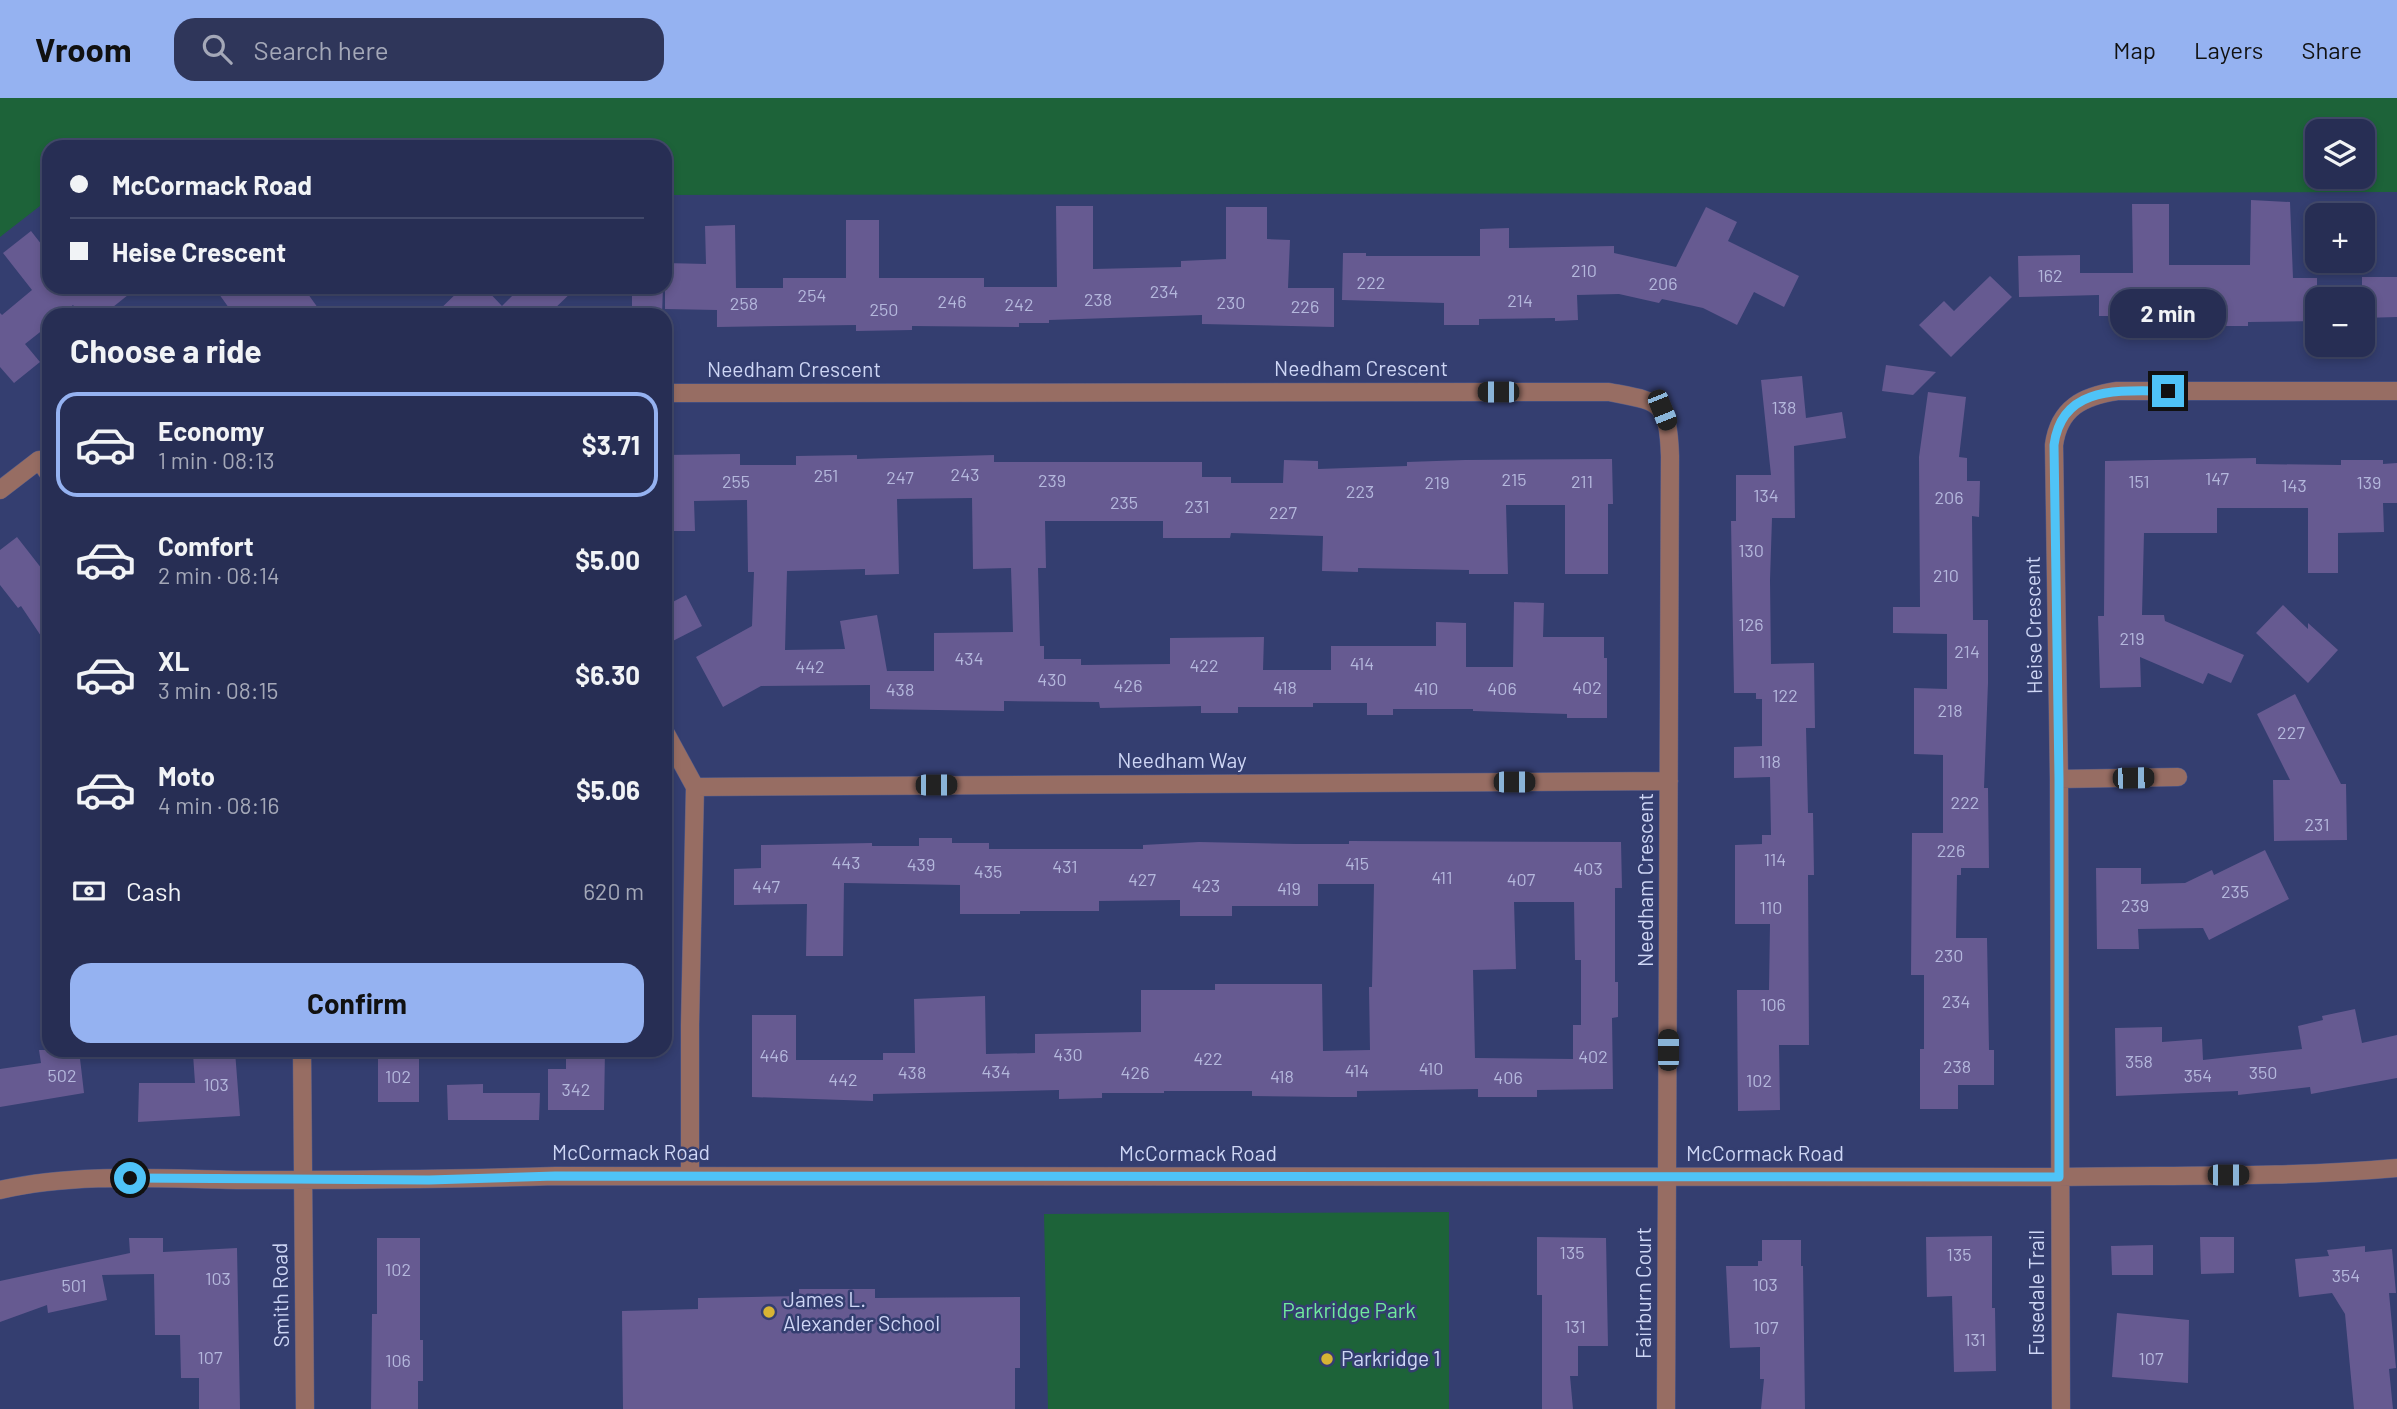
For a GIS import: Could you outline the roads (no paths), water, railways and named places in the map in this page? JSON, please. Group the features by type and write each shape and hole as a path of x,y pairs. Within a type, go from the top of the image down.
{"street":[{"name":"Needham Crescent","path":"672,393 1609,391 1649,400 1662,410 1669,428 1668,1177"},
{"name":"Heise Crescent","path":"2059,1177 2056,430 2064,415 2093,395 2117,391 2397,391"},
{"path":"0,490 42,464"},
{"path":"672,745 695,787 690,1176"},
{"path":"2059,779 2178,776"},
{"name":"Needham Way","path":"695,787 1669,781"},
{"name":"Smith Road","path":"302,1057 305,1409"},
{"name":"McCormack Road","path":"0,1191 22,1185 103,1178 429,1180 555,1176 2059,1177 2282,1175 2397,1168"},
{"name":"Fairburn Court","path":"1666,1409 1668,1177"},
{"name":"Fusedale Trail","path":"2059,1177 2060,1409"}],"place":[{"name":"James L. Alexander School","path":"769,1312"},
{"name":"Parkridge 1","path":"1327,1359"}],"park label":[{"name":"Parkridge Park","path":"1349,1311"}]}
